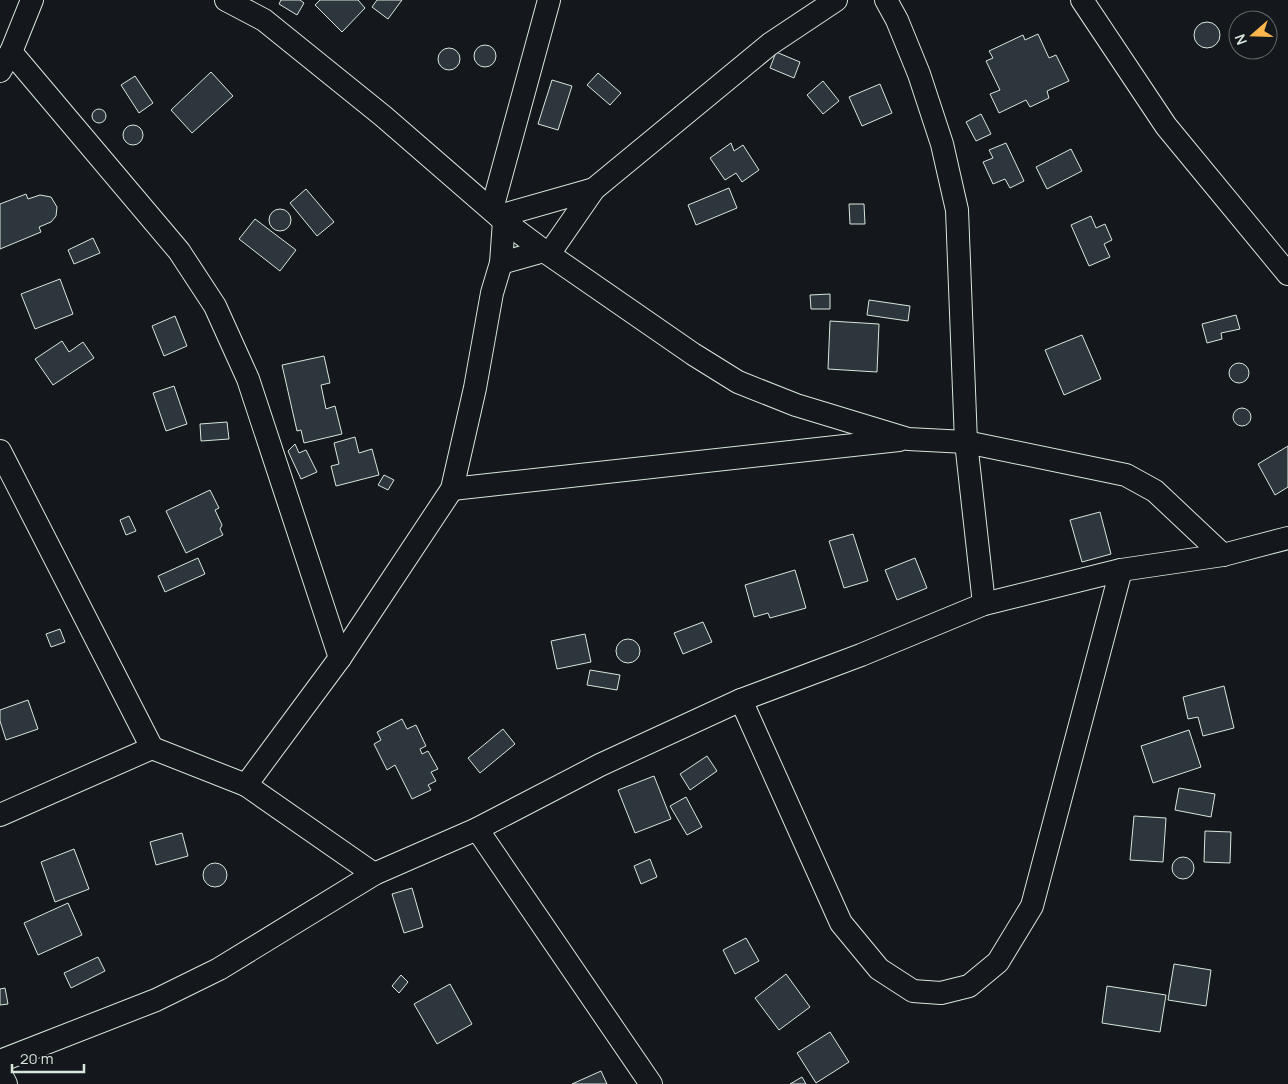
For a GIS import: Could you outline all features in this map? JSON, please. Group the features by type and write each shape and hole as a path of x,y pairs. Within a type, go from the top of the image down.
{"street":[{"path":"32,0 6,61 179,251 215,306 248,379 340,658"},
{"path":"226,0 264,20 546,253 694,354 738,382 796,405 908,439"},
{"path":"246,784 340,658 452,489 475,388 492,293 501,264 498,215 549,0"},
{"path":"501,264 546,253 594,188 770,44 836,0"},
{"path":"886,0 897,20 920,74 942,144 957,210 966,442 984,604"},
{"path":"1082,0 1166,126 1288,274"},
{"path":"498,215 594,188"},
{"path":"452,489 908,439 966,442 1126,476 1155,491 1223,555"},
{"path":"0,451 152,748 246,784 374,874"},
{"path":"0,1061 156,1000 220,969 374,874 477,829 600,765 741,700 861,656 984,604 1121,570 1223,555 1288,538"},
{"path":"741,700 841,923 879,969 913,991 941,993 969,986 998,962 1032,906 1121,570"},
{"path":"0,816 152,748"},
{"path":"477,829 651,1084"},
{"path":"0,1072 6,1084"}],"building":[{"path":"281,0 300,0 304,3 297,15 279,4"},
{"path":"320,0 358,0 365,8 342,32 315,5"},
{"path":"377,0 402,0 388,19 372,7"},
{"path":"1207,22 1216,26 1220,35 1216,44 1207,48 1198,44 1194,35 1198,26"},
{"path":"1038,34 1049,58 1056,55 1069,81 1047,91 1049,98 1030,107 1026,100 999,113 990,94 1000,90 986,61 993,58 989,51 1023,35 1025,40"},
{"path":"481,45 489,45 496,52 496,60 489,67 481,67 474,60 474,52"},
{"path":"449,48 457,51 460,59 457,67 449,70 441,67 438,59 441,51"},
{"path":"776,52 800,62 794,78 770,68"},
{"path":"211,72 233,96 192,133 171,110"},
{"path":"598,73 621,93 610,105 587,85"},
{"path":"135,76 153,103 139,113 121,85"},
{"path":"552,80 572,86 558,130 538,124"},
{"path":"823,81 839,101 823,114 807,95"},
{"path":"880,84 892,113 862,126 849,97"},
{"path":"99,109 104,111 106,116 104,121 99,123 94,121 92,116 94,111"},
{"path":"981,114 991,134 976,141 966,122"},
{"path":"129,125 137,125 143,131 143,139 137,145 129,145 123,139 123,131"},
{"path":"731,143 734,151 743,145 759,170 742,182 736,173 725,180 710,158"},
{"path":"1006,143 1024,181 1010,188 1005,179 993,184 983,162 993,158 989,150"},
{"path":"1071,149 1082,171 1047,189 1036,167"},
{"path":"729,188 737,208 696,225 688,205"},
{"path":"306,189 334,222 317,236 290,203"},
{"path":"26,194 28,199 40,195 51,197 57,207 56,216 51,222 39,227 41,232 0,249 0,204"},
{"path":"849,204 864,204 865,224 850,224"},
{"path":"280,209 290,216 291,220 284,230 280,231 270,224 269,220 276,210"},
{"path":"1091,216 1096,228 1105,224 1112,240 1104,244 1110,257 1089,266 1071,225"},
{"path":"255,219 296,250 280,271 239,239"},
{"path":"93,238 100,253 74,264 68,250"},
{"path":"60,279 73,314 35,329 21,294"},
{"path":"830,294 830,309 811,309 810,295"},
{"path":"869,300 910,306 908,321 867,315"},
{"path":"1236,315 1240,329 1221,333 1222,339 1207,343 1202,324"},
{"path":"175,316 187,346 164,356 152,326"},
{"path":"830,321 879,324 877,372 828,369"},
{"path":"1082,335 1101,379 1064,395 1045,350"},
{"path":"62,341 69,352 83,342 94,358 53,385 35,359"},
{"path":"324,356 330,383 321,385 326,409 335,406 342,434 304,443 301,430 297,431 282,365"},
{"path":"1239,363 1246,366 1249,373 1246,380 1239,383 1232,380 1229,373 1232,366"},
{"path":"174,386 187,424 166,431 153,393"},
{"path":"1242,408 1250,413 1251,417 1246,425 1242,426 1234,421 1233,417 1238,409"},
{"path":"227,422 229,439 201,441 200,424"},
{"path":"355,437 359,453 372,449 379,475 336,486 331,466 339,464 334,443"},
{"path":"295,444 299,453 306,450 317,472 301,479 288,451"},
{"path":"1288,446 1288,487 1275,495 1258,464"},
{"path":"384,475 394,480 388,490 378,485"},
{"path":"210,490 219,508 215,510 222,525 220,529 223,535 186,553 166,511"},
{"path":"1100,512 1111,554 1082,562 1070,520"},
{"path":"129,516 136,531 126,535 120,520"},
{"path":"853,534 868,581 844,588 829,541"},
{"path":"198,558 205,574 165,592 158,576"},
{"path":"915,558 927,588 897,600 885,570"},
{"path":"795,570 806,608 770,618 768,613 754,617 745,585"},
{"path":"703,622 712,642 683,654 674,633"},
{"path":"60,629 65,642 51,647 46,634"},
{"path":"585,634 591,662 557,669 551,641"},
{"path":"628,639 636,643 640,651 636,659 628,663 620,659 616,651 620,643"},
{"path":"590,670 620,675 617,690 587,685"},
{"path":"1224,686 1234,728 1203,736 1198,717 1188,719 1183,697"},
{"path":"28,700 38,729 6,740 0,721 0,710"},
{"path":"402,719 407,729 416,725 426,746 420,749 422,754 428,751 438,769 431,772 436,781 428,785 431,790 412,799 395,765 387,770 374,744 381,740 377,732"},
{"path":"503,729 515,744 480,773 468,758"},
{"path":"1189,730 1201,767 1153,783 1141,746"},
{"path":"707,756 717,771 690,790 680,774"},
{"path":"654,776 671,819 635,833 618,790"},
{"path":"1179,788 1215,794 1211,817 1175,810"},
{"path":"686,797 702,827 687,835 670,806"},
{"path":"1134,816 1166,818 1163,862 1130,860"},
{"path":"1205,831 1231,832 1230,863 1204,862"},
{"path":"182,833 188,856 156,865 150,842"},
{"path":"74,849 89,889 55,902 41,862"},
{"path":"1183,857 1191,860 1194,868 1191,876 1183,879 1175,876 1172,868 1175,860"},
{"path":"650,859 657,877 641,884 634,866"},
{"path":"215,863 223,867 227,875 223,883 215,887 207,883 203,875 207,867"},
{"path":"412,888 423,927 404,933 392,894"},
{"path":"68,903 82,935 38,955 24,923"},
{"path":"746,938 759,961 735,974 723,950"},
{"path":"98,957 105,971 71,988 64,973"},
{"path":"1174,964 1211,970 1206,1006 1168,1000"},
{"path":"786,974 810,1007 779,1030 755,998"},
{"path":"401,975 408,982 399,993 392,986"},
{"path":"450,984 472,1024 437,1044 414,1004"},
{"path":"1107,986 1166,995 1160,1032 1102,1023"},
{"path":"5,988 8,1004 0,1005 0,989"},
{"path":"830,1032 849,1062 816,1083 797,1053"},
{"path":"601,1071 607,1084 572,1084"},
{"path":"802,1077 806,1084 790,1084"}]}
